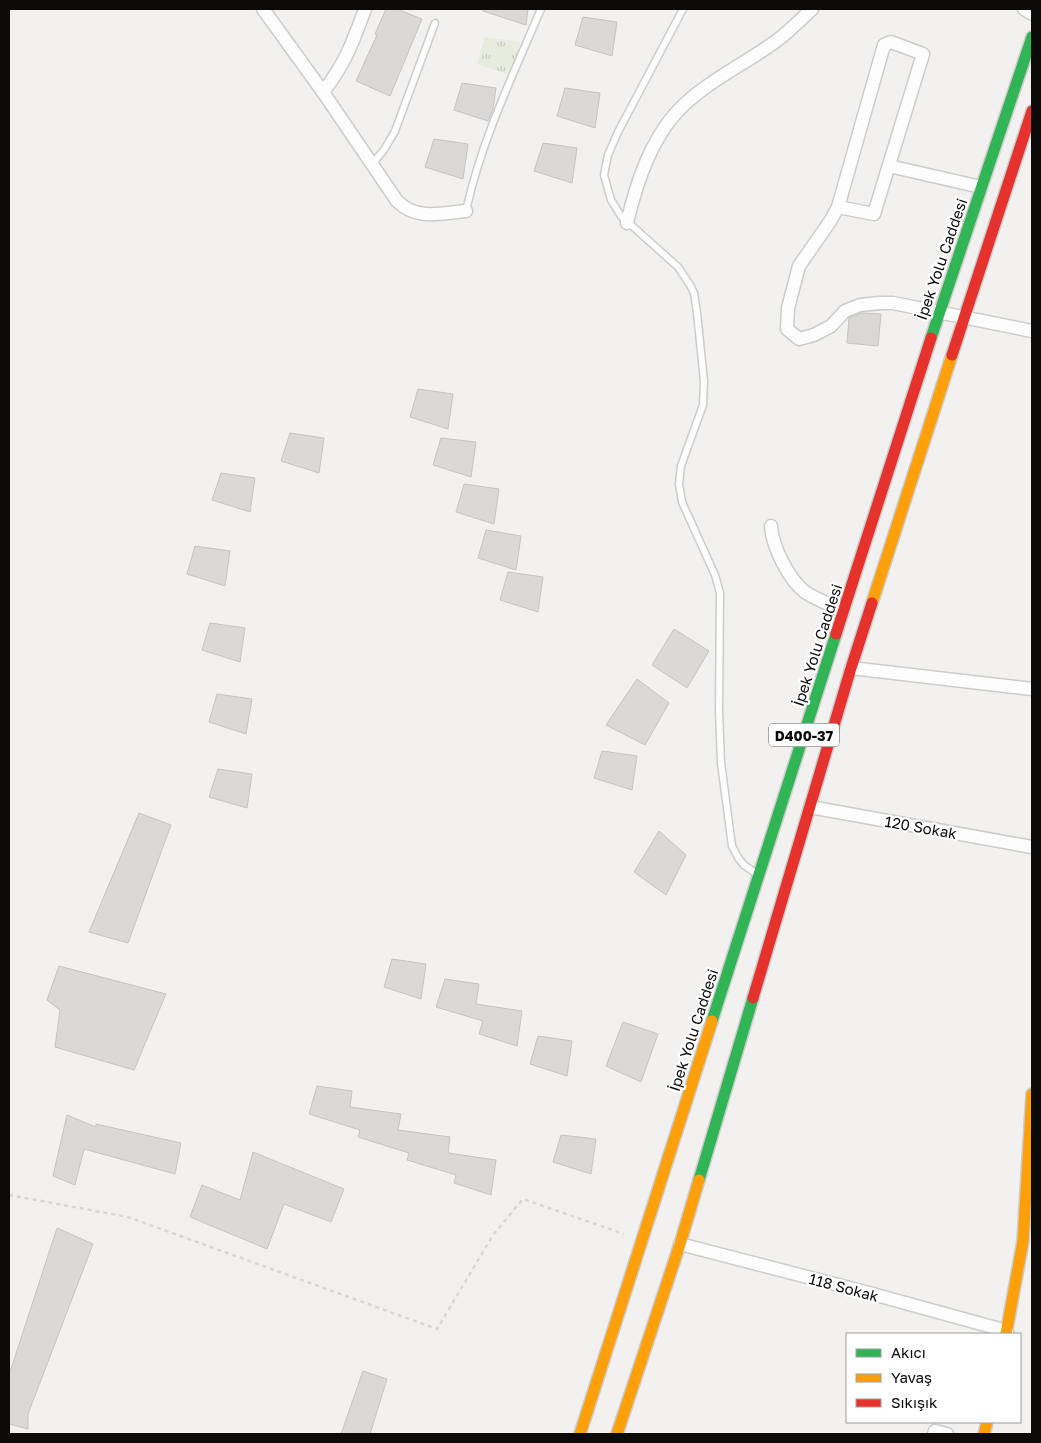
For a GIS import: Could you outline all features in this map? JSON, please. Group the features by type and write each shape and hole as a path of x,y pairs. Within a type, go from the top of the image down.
{"main road":[{"name":"İpek Yolu Caddesi","path":"580,1434 939,313 1032,37"},
{"name":"D400-37","path":"617,1434 680,1244 851,668 1032,111"},
{"path":"1007,1333 1023,1241 1032,1094"}],"street":[{"path":"263,9 397,201 410,211 421,214 466,212"},
{"path":"322,92 336,74 351,48 365,9"},
{"path":"627,223 631,203 650,154 670,119 704,89 794,27 812,9"},
{"path":"1024,9 1032,14"},
{"path":"838,207 874,214 923,54 890,42 884,44 838,207 799,266 788,308 787,329 799,339 814,335 831,326 844,312 860,305 893,303 1032,331"},
{"path":"889,166 981,188"},
{"path":"770,526 771,534 783,562 795,582 805,592 843,611"},
{"path":"851,668 1032,689"},
{"name":"120 Sokak","path":"810,807 1032,847"},
{"name":"118 Sokak","path":"680,1244 869,1293 1007,1333"},
{"path":"934,1434 935,1431 946,1434"}],"lane":[{"path":"466,212 474,177 485,145 541,9"},
{"path":"683,9 618,132 604,175 608,192 615,208 627,223 678,267 690,284 696,303 704,397 681,466 679,484 682,502 715,575 720,593 720,745 732,846 744,865 759,874"},
{"path":"372,164 384,150 395,131 435,23"}],"path":[{"path":"9,1195 128,1217 437,1329 493,1235 523,1199 642,1240"}],"green space":[{"path":"485,37 520,42 514,76 477,64"}],"building":[{"path":"386,9 397,9 422,19 390,96 356,81 377,35 375,34"},
{"path":"483,9 528,9 526,25 483,11"},
{"path":"583,17 617,22 612,56 575,45"},
{"path":"462,83 496,88 493,109 488,121 454,110"},
{"path":"565,88 600,93 595,128 557,116"},
{"path":"434,139 468,144 463,179 425,167"},
{"path":"543,143 577,148 572,183 534,171"},
{"path":"862,313 881,314 878,346 847,343 849,318"},
{"path":"418,389 453,394 448,429 410,417"},
{"path":"290,433 324,438 319,473 281,461"},
{"path":"441,438 476,442 471,477 433,465"},
{"path":"221,473 255,478 250,512 212,500"},
{"path":"464,484 499,489 494,524 456,512"},
{"path":"486,530 521,536 516,570 478,558"},
{"path":"195,546 230,551 225,586 187,574"},
{"path":"508,572 543,577 538,612 500,600"},
{"path":"210,623 245,628 240,662 202,650"},
{"path":"674,629 709,651 687,688 652,665"},
{"path":"637,679 669,703 645,745 606,725"},
{"path":"217,694 252,699 246,734 209,722"},
{"path":"602,751 637,756 632,790 594,778"},
{"path":"218,769 252,774 247,808 209,797"},
{"path":"139,813 171,825 128,943 89,932"},
{"path":"659,831 686,855 666,895 634,872"},
{"path":"392,959 426,964 421,999 384,987"},
{"path":"59,966 166,994 134,1070 55,1047 60,1010 47,1000"},
{"path":"445,979 479,984 476,1004 522,1011 517,1046 479,1034 483,1021 436,1007"},
{"path":"623,1022 658,1034 641,1082 606,1066"},
{"path":"538,1036 572,1041 567,1076 530,1064"},
{"path":"317,1086 352,1091 350,1107 401,1114 398,1130 450,1137 448,1153 496,1160 491,1195 454,1183 456,1175 407,1160 409,1153 358,1137 360,1130 309,1114"},
{"path":"67,1115 96,1127 96,1124 181,1143 175,1174 84,1149 75,1185 53,1176"},
{"path":"561,1135 596,1139 591,1174 553,1162"},
{"path":"253,1152 344,1189 331,1222 284,1204 267,1249 190,1217 202,1185 240,1200"},
{"path":"57,1228 93,1244 28,1414 28,1429 9,1424 9,1375"},
{"path":"363,1371 387,1379 370,1434 341,1434"}],"traffic: fast":[{"path":"931,338 1032,37"},
{"path":"712,1021 836,634"},
{"path":"699,1180 753,998"}],"traffic: slow":[{"path":"872,603 952,355"},
{"path":"580,1434 712,1021"},
{"path":"1006,1333 1023,1241 1032,1094"},
{"path":"617,1434 680,1244 699,1180"},
{"path":"984,1434 987,1423"}],"traffic: jam":[{"path":"952,355 1032,111"},
{"path":"836,634 931,338"},
{"path":"753,998 872,603"}]}
